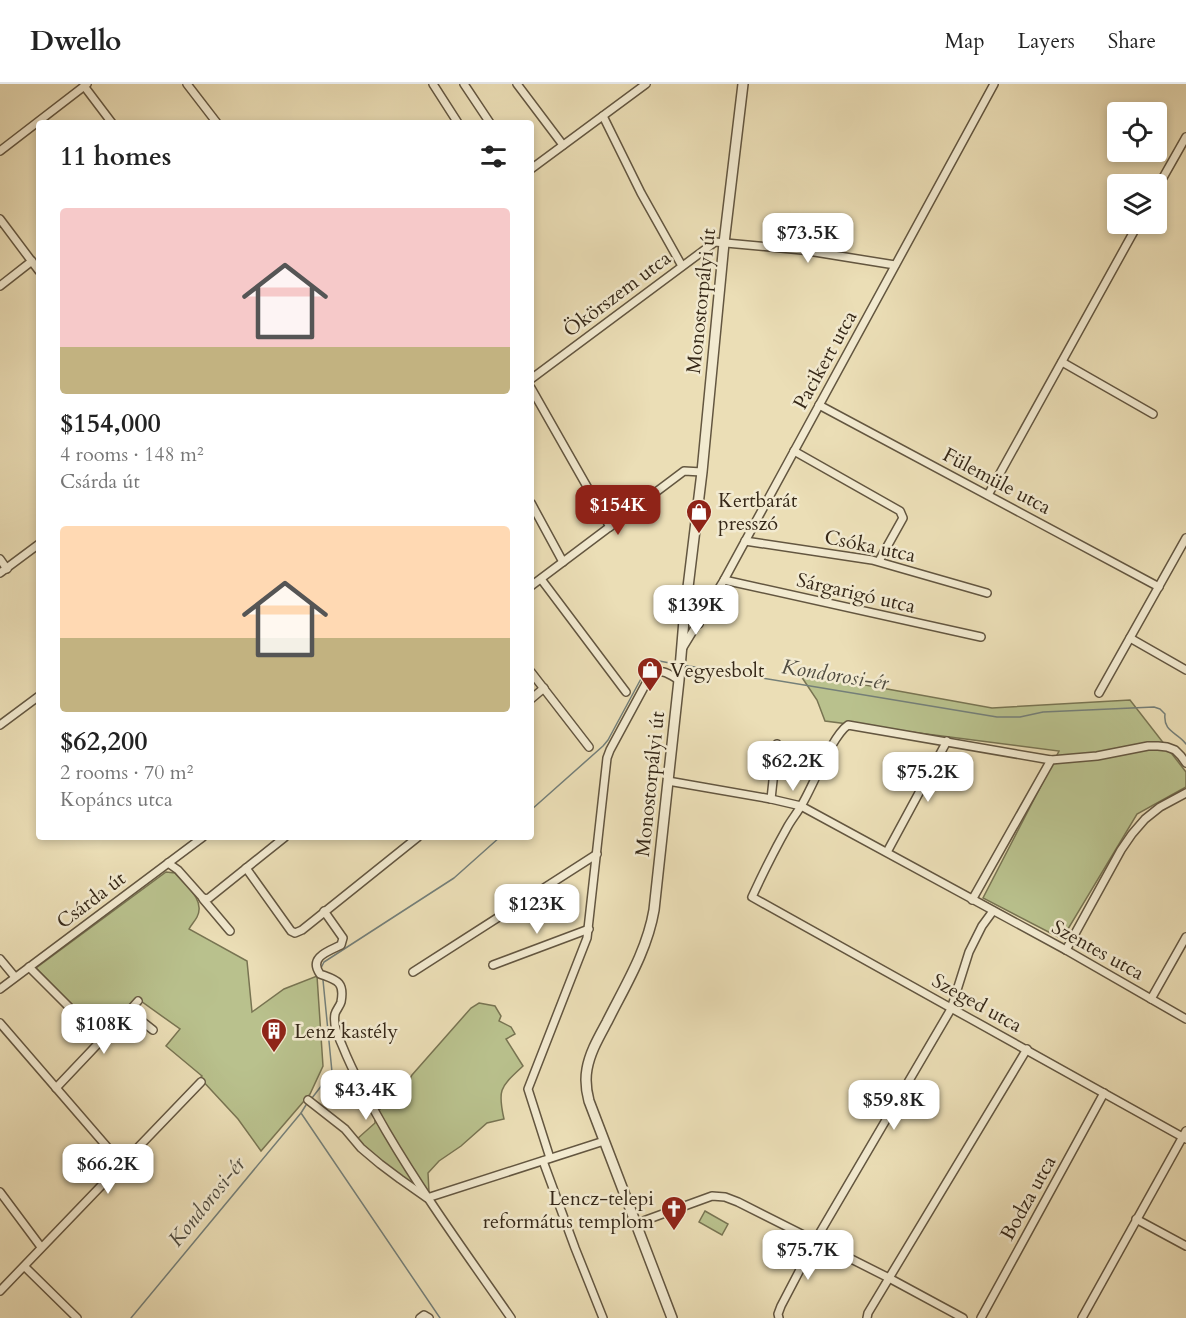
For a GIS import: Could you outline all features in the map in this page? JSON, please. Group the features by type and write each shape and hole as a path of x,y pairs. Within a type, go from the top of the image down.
{"street":[{"path":"187,84 215,120"},
{"path":"433,84 456,120"},
{"path":"464,84 488,120"},
{"path":"517,84 563,145"},
{"path":"534,167 646,84"},
{"name":"Monostorpályi út","path":"672,1318 589,1101 586,1072 591,1052 642,951 651,925 743,84"},
{"name":"Pacikert utca","path":"682,650 724,580 993,84"},
{"path":"40,120 85,85 110,120"},
{"path":"603,116 641,193 682,266"},
{"path":"0,151 36,123"},
{"path":"1165,174 1186,136"},
{"path":"0,219 36,267"},
{"path":"988,495 1132,234"},
{"name":"Ökörszem utca","path":"534,377 715,242 724,243"},
{"path":"724,243 802,250 895,265"},
{"path":"0,286 32,261"},
{"path":"1062,362 1153,414"},
{"path":"534,393 610,527"},
{"name":"Fülemüle utca","path":"819,405 1159,587"},
{"path":"794,451 900,511 903,519 879,561"},
{"path":"534,584 684,471 702,472"},
{"path":"534,509 563,562"},
{"path":"1099,693 1186,538"},
{"name":"Csóka utca","path":"745,541 879,561 987,593"},
{"path":"0,559 3,571 36,546"},
{"path":"541,579 626,692"},
{"name":"Sárgarigó utca","path":"724,580 981,637"},
{"path":"684,620 690,614 694,615 698,618 699,624"},
{"path":"1130,638 1186,670"},
{"path":"603,1318 575,1248 528,1089 580,961 590,928 607,758 650,676 660,671 679,680"},
{"path":"534,676 589,747"},
{"path":"534,696 543,688"},
{"path":"0,725 36,698"},
{"path":"804,808 829,750 848,725 1051,760 1086,757 1148,746 1167,747 1181,756 1186,764"},
{"path":"887,852 947,741"},
{"path":"771,799 777,744"},
{"path":"972,900 1051,760"},
{"name":"Szentes utca","path":"668,781 771,799 804,808 1186,1018"},
{"path":"1066,950 1132,834 1160,807 1186,794"},
{"name":"Szeged utca","path":"804,808 789,824 752,897 951,1009 1185,1136"},
{"name":"Csárda út","path":"0,989 168,863 194,840"},
{"path":"202,897 209,898 281,840"},
{"path":"246,868 291,931 295,933 302,930 414,840"},
{"path":"413,972 597,854"},
{"path":"168,863 178,870 230,931"},
{"path":"324,911 343,938 341,945 321,955 316,964 320,974 338,981 342,988 341,1003 335,1015 337,1033 371,1106 427,1197 511,1318"},
{"path":"779,1318 781,1306 815,1241 951,1009 969,952 982,926 993,911"},
{"path":"493,964 590,928"},
{"path":"1151,999 1186,938"},
{"path":"0,959 15,977"},
{"path":"29,967 102,1040"},
{"path":"56,1088 138,1001"},
{"path":"129,1011 153,1030"},
{"path":"0,1023 121,1163"},
{"path":"867,1318 1027,1049"},
{"path":"0,1291 201,1082"},
{"name":"Bodza utca","path":"981,1318 1104,1093"},
{"path":"308,1100 345,1129 361,1148 380,1164 427,1197"},
{"path":"1082,1318 1185,1136"},
{"path":"427,1197 604,1141"},
{"path":"0,1192 41,1247"},
{"path":"636,1224 712,1196 725,1197 889,1278 963,1318"},
{"path":"1136,1219 1186,1246"},
{"path":"24,1267 77,1318"},
{"path":"420,1318 424,1315 429,1318"}],"green space":[{"path":"799,673 992,708 1130,700 1186,772 1186,787 1137,814 1062,939 983,898 1059,751 825,721 817,700"},
{"path":"166,872 175,873 197,899 199,911 189,929 247,961 252,1012 284,989 317,976 323,1066 310,1094 261,1151 238,1119 200,1078 202,1076 166,1046 180,1029 138,999 103,1036 36,968"},
{"path":"479,1003 495,1006 501,1016 499,1021 511,1027 515,1034 506,1039 523,1066 505,1084 501,1094 504,1119 487,1123 461,1146 439,1161 428,1173 429,1192 419,1190 362,1146 357,1139 375,1123 375,1115 387,1101 399,1097 412,1075 471,1008"},
{"path":"705,1211 728,1224 722,1235 699,1222"}],"waterway":[{"name":"Kondorosi-ér","path":"534,807 608,740 650,662 654,660 675,664"},
{"name":"Kondorosi-ér","path":"683,665 997,717 1020,717 1043,712 1154,707 1165,714 1168,728 1186,744"},
{"name":"Kondorosi-ér","path":"321,968 324,962 454,878 497,840"},
{"name":"Kondorosi-ér","path":"312,1098 332,1072 323,980"},
{"name":"Kondorosi-ér","path":"131,1318 306,1105"},
{"path":"301,1113 440,1318"}],"place":[{"name":"Kertbarát presszó","path":"699,535"},
{"name":"Vegyesbolt","path":"650,693"},
{"name":"Lenz kastély","path":"274,1054"},
{"name":"Lencz-telepi református templom","path":"674,1232"}]}
